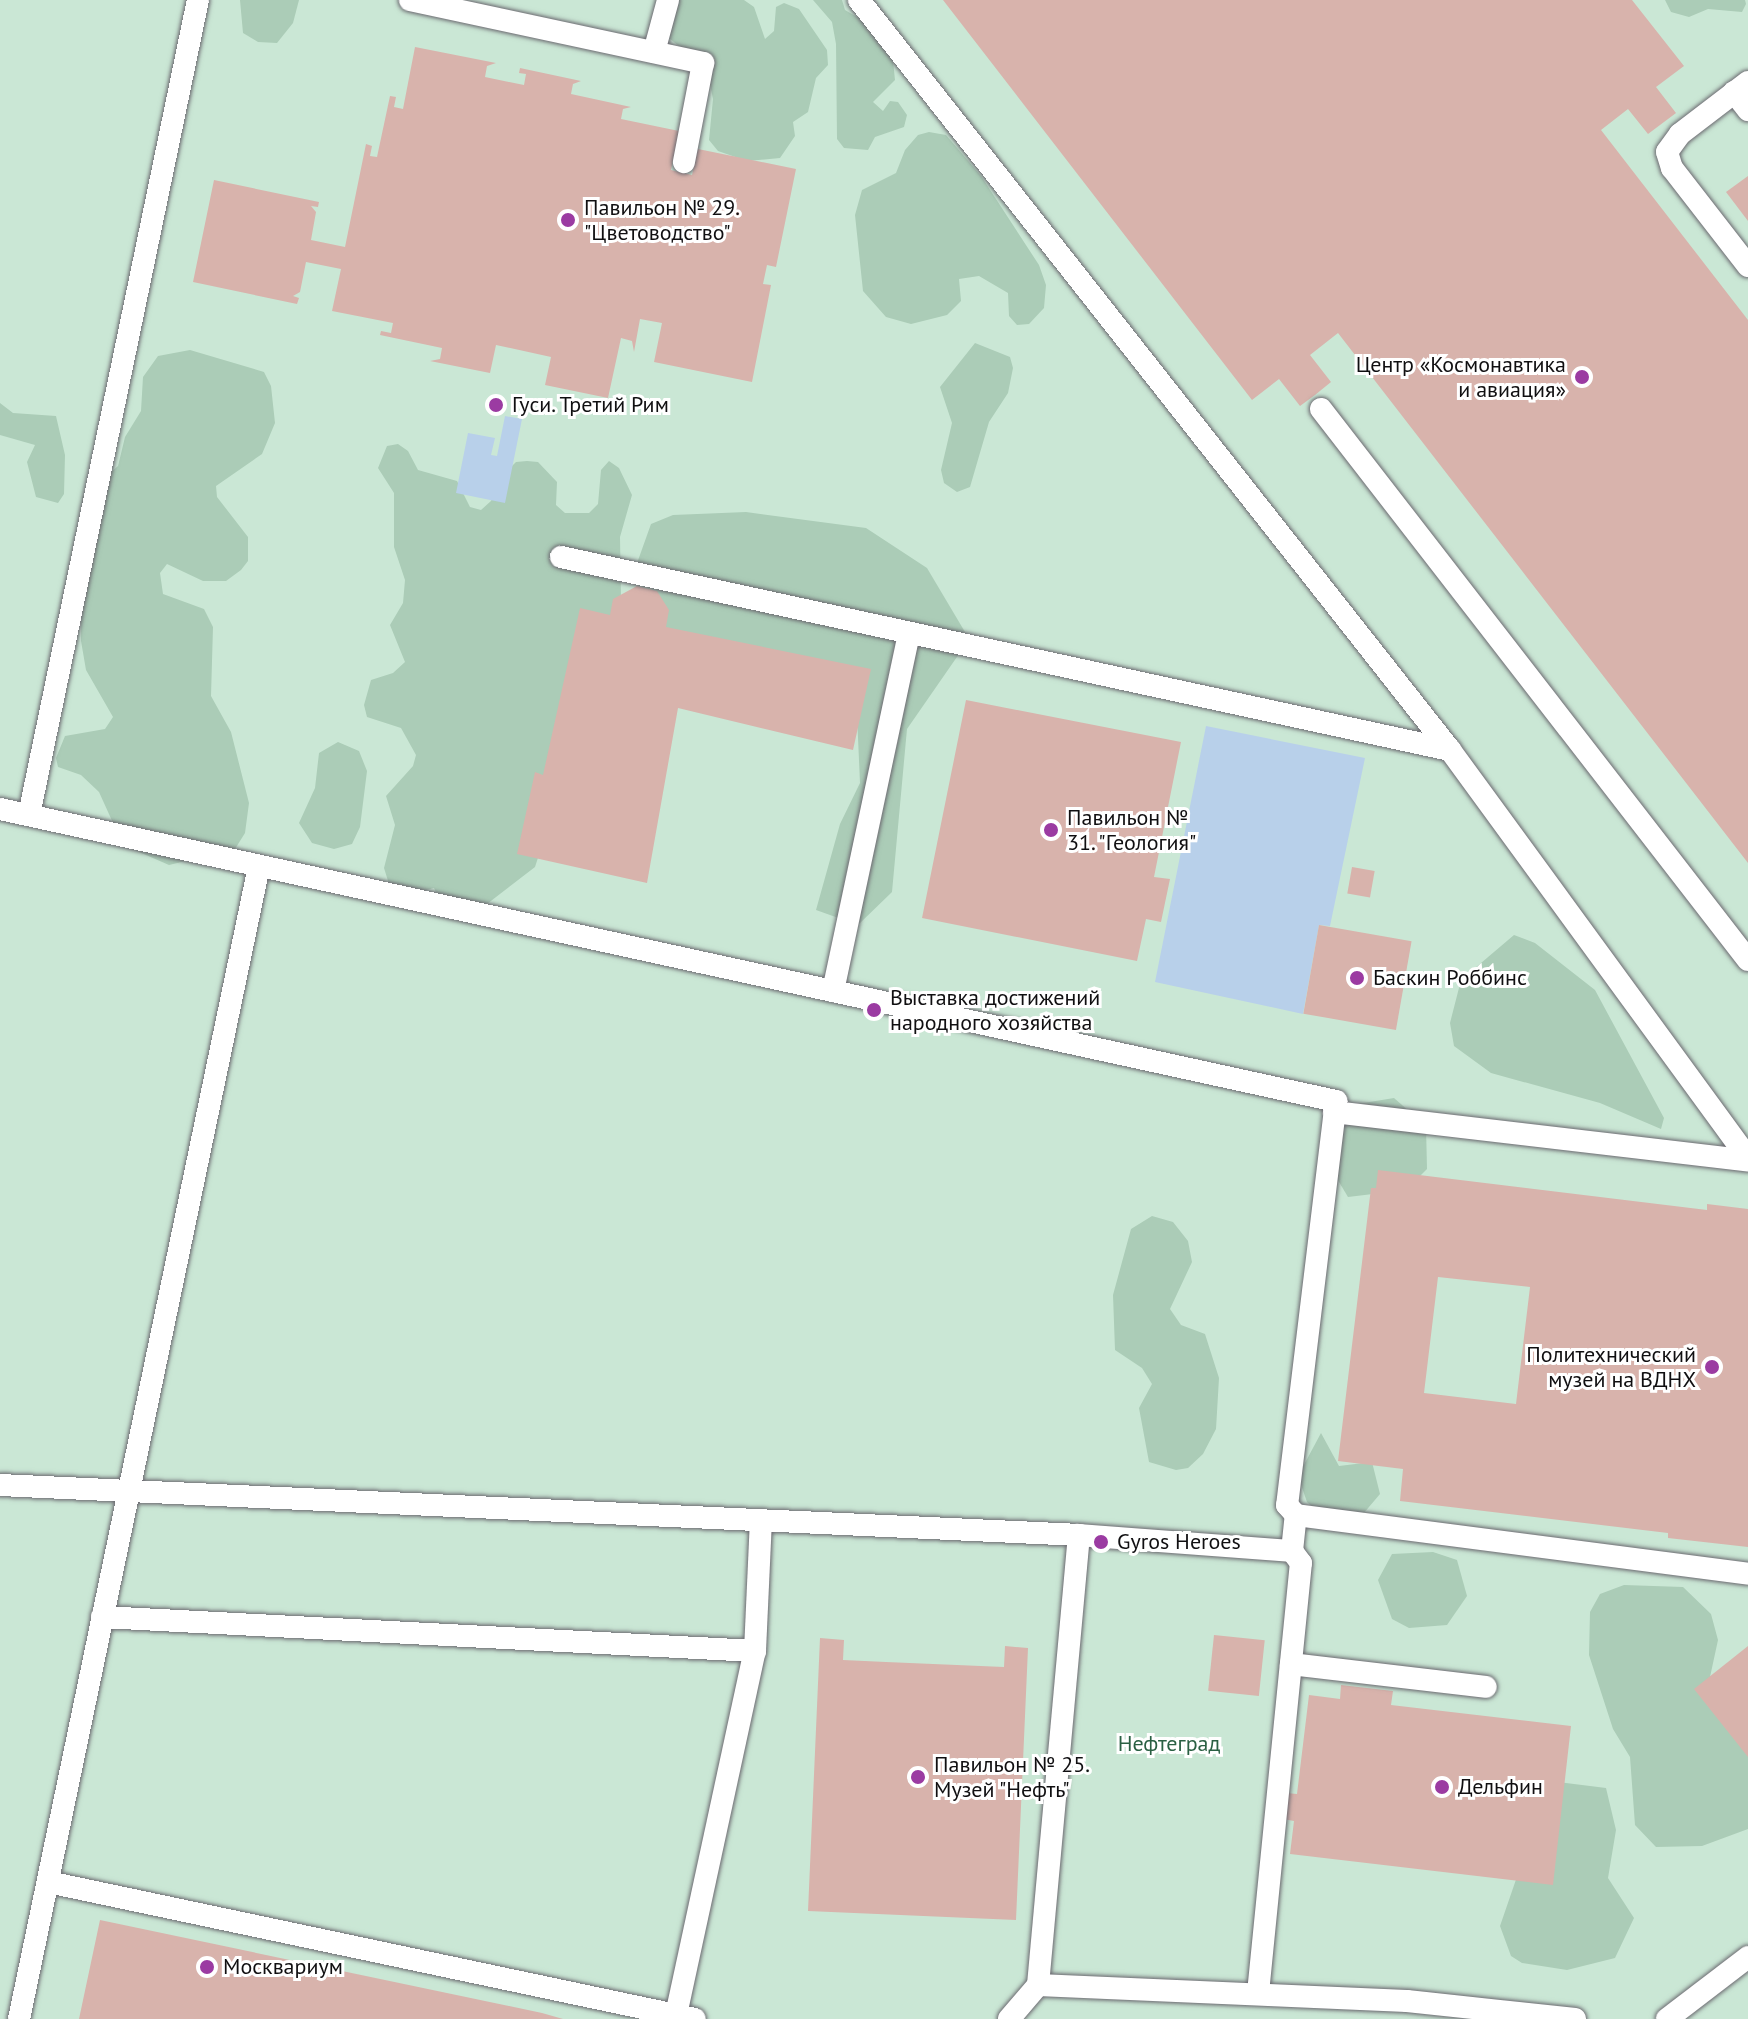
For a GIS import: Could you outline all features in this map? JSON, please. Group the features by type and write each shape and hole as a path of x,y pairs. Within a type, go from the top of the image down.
{"lane":[{"path":"29,815 198,0"},
{"path":"410,0 703,63 684,162"},
{"path":"654,52 668,0"},
{"path":"859,0 1450,750 1748,1160"},
{"path":"1748,110 1741,87 1675,138 1668,158 1748,266"},
{"path":"1321,409 1748,960"},
{"path":"561,557 1450,750"},
{"path":"833,991 909,633"},
{"path":"0,809 1336,1101 1287,1505 1296,1515 1748,1574"},
{"path":"19,2019 259,866"},
{"path":"1334,1112 1748,1160"},
{"path":"0,1485 1079,1535 1292,1551"},
{"path":"1258,1993 1301,1563 1292,1551 1296,1515"},
{"path":"48,1882 686,2017 755,1651 761,1520"},
{"path":"1009,2019 1038,1985 1079,1535"},
{"path":"102,1617 755,1651"},
{"path":"1291,1664 1486,1687"},
{"path":"1667,2019 1748,1957"},
{"path":"1038,1985 1258,1993 1575,2019"}],"green space":[{"name":"Выставка достижений народного хозяйства","path":"0,0 1748,0 1748,2019 0,2019"},
{"path":"240,0 299,0 293,23 277,43 258,42 243,33"},
{"path":"671,0 744,0 754,7 765,39 774,31 776,7 784,3 799,9 827,50 828,65 816,78 808,112 793,122 795,136 780,158 747,161 718,151 709,140 713,99 707,69 669,38"},
{"path":"813,0 842,0 845,10 862,20 893,61 895,80 873,102 883,111 890,101 898,102 907,115 904,127 875,137 868,150 844,148 837,139 836,44 832,22"},
{"path":"1665,0 1745,0 1746,4 1742,12 1708,9 1689,17 1671,12"},
{"path":"929,132 946,135 981,176 1039,265 1046,285 1044,308 1029,324 1017,325 1009,316 1008,293 979,276 959,279 961,301 947,315 911,324 886,317 863,291 855,215 862,190 896,173 905,150 918,135"},
{"path":"975,343 1010,357 1013,368 1008,393 989,422 970,487 957,492 944,483 941,470 952,423 940,387"},
{"path":"190,350 264,372 271,386 275,423 262,454 216,486 217,497 248,537 248,561 226,581 203,581 167,564 160,573 163,594 204,609 213,627 211,696 231,732 249,803 245,833 235,849 169,865 123,845 99,792 81,775 58,767 56,758 65,736 105,729 113,717 86,670 81,641 82,497 118,466 125,437 141,411 143,377 158,356"},
{"path":"0,403 13,413 56,416 65,455 64,494 58,503 36,497 27,462 35,445 0,435"},
{"path":"398,444 408,451 418,470 457,481 470,507 481,510 491,501 501,477 516,462 538,462 557,482 556,505 565,513 589,513 598,504 601,470 609,461 619,468 632,495 620,537 621,601 535,867 474,914 442,905 434,888 419,892 389,884 384,868 395,825 386,796 413,766 416,755 401,728 367,717 364,705 371,680 393,673 405,662 390,625 403,603 405,580 394,547 394,493 378,468 387,446"},
{"path":"746,512 866,528 927,568 965,632 959,654 907,729 892,892 858,925 816,910 840,824 860,783 856,692 662,639 637,615 636,566 651,524 673,515"},
{"path":"338,742 359,751 367,771 360,827 352,844 334,849 312,843 299,823 315,788 319,753"},
{"path":"1514,935 1535,943 1595,990 1664,1118 1661,1129 1600,1103 1491,1073 1454,1046 1450,1023 1461,980"},
{"path":"1394,1098 1426,1126 1427,1169 1406,1190 1348,1197 1324,1157 1345,1106"},
{"path":"1152,1216 1173,1222 1188,1241 1192,1262 1170,1309 1181,1325 1205,1334 1219,1378 1216,1429 1203,1454 1188,1468 1176,1470 1149,1462 1139,1408 1152,1384 1142,1368 1115,1350 1113,1295 1131,1229"},
{"path":"1321,1433 1339,1466 1372,1462 1380,1494 1363,1514 1316,1510 1307,1502 1298,1476"},
{"path":"1433,1552 1457,1560 1467,1596 1447,1625 1409,1628 1392,1619 1378,1580 1392,1554"},
{"path":"1624,1585 1683,1587 1711,1614 1718,1640 1710,1677 1748,1741 1748,1829 1702,1846 1656,1847 1635,1825 1630,1757 1613,1729 1589,1655 1590,1612 1600,1594"},
{"path":"1550,1781 1606,1788 1616,1830 1608,1878 1634,1918 1615,1958 1567,1970 1522,1963 1511,1956 1500,1926"}],"water":[{"path":"505,416 522,419 505,503 456,493 468,433 495,438 491,455 497,456"},
{"path":"1206,726 1365,758 1330,926 1319,925 1303,1014 1155,982"}],"building":[{"path":"943,0 1632,0 1684,66 1656,87 1676,113 1648,134 1628,109 1601,130 1748,320 1748,863 1338,333 1310,355 1331,382 1315,395 1300,406 1279,379 1252,400"},
{"name":"Павильон № 29. \"Цветоводство\"","path":"415,47 496,63 487,66 485,77 524,85 526,74 519,73 520,68 581,81 573,84 571,94 631,107 623,109 621,119 679,131 671,170 692,175 698,149 796,169 776,267 767,265 763,284 771,285 752,382 654,362 662,323 640,319 634,352 632,341 621,338 608,398 545,385 551,357 496,345 490,373 430,361 440,359 442,348 380,335 381,331 391,333 393,323 332,311 341,269 306,262 300,292 293,296 299,298 297,304 193,282 214,180 319,202 318,207 311,206 316,212 311,240 345,247 366,144 372,146 370,156 377,157 390,96 396,97 394,107 403,109"},
{"path":"1748,176 1748,221 1726,192"},
{"path":"637,586 657,591 669,610 666,627 871,669 853,750 678,708 647,883 517,854 535,772 543,775 580,608 610,615 613,599"},
{"name":"Павильон № 31. \"Геология\"","path":"966,700 1181,742 1154,877 1170,879 1161,922 1146,919 1137,961 922,918"},
{"path":"1352,867 1375,871 1370,898 1347,894"},
{"name":"Баскин Роббинс","path":"1319,925 1412,941 1396,1030 1303,1014"},
{"path":"1378,1170 1707,1210 1707,1204 1748,1209 1748,1547 1668,1538 1668,1533 1400,1501 1403,1469 1338,1461 1371,1188 1376,1188","holes":["1438,1277 1530,1287 1516,1404 1424,1393"]},
{"path":"1214,1635 1265,1640 1259,1696 1208,1691"},
{"name":"Павильон № 25. Музей \"Нефть\"","path":"820,1638 844,1640 843,1660 1004,1667 1005,1646 1028,1648 1016,1920 808,1911"},
{"path":"1748,1646 1748,1757 1694,1689"},
{"path":"1341,1685 1393,1691 1391,1705 1571,1726 1553,1885 1290,1854 1294,1821 1283,1819 1286,1793 1297,1794 1309,1695 1340,1699"},
{"name":"Москвариум","path":"100,1920 542,2013 563,2019 79,2019"}],"place":[{"name":"Павильон № 29. \"Цветоводство\"","path":"568,220"},
{"name":"Центр «Космонавтика и авиация»","path":"1582,377"},
{"name":"Гуси. Третий Рим","path":"496,405"},
{"name":"Павильон № 31. \"Геология\"","path":"1051,830"},
{"name":"Баскин Роббинс","path":"1357,978"},
{"name":"Выставка достижений народного хозяйства","path":"874,1010"},
{"name":"Политехнический музей на ВДНХ","path":"1712,1367"},
{"name":"Gyros Heroes","path":"1101,1542"},
{"name":"Павильон № 25. Музей \"Нефть\"","path":"918,1777"},
{"name":"Дельфин","path":"1442,1787"},
{"name":"Москвариум","path":"207,1967"}],"park label":[{"name":"Нефтеград","path":"1169,1744"}]}
